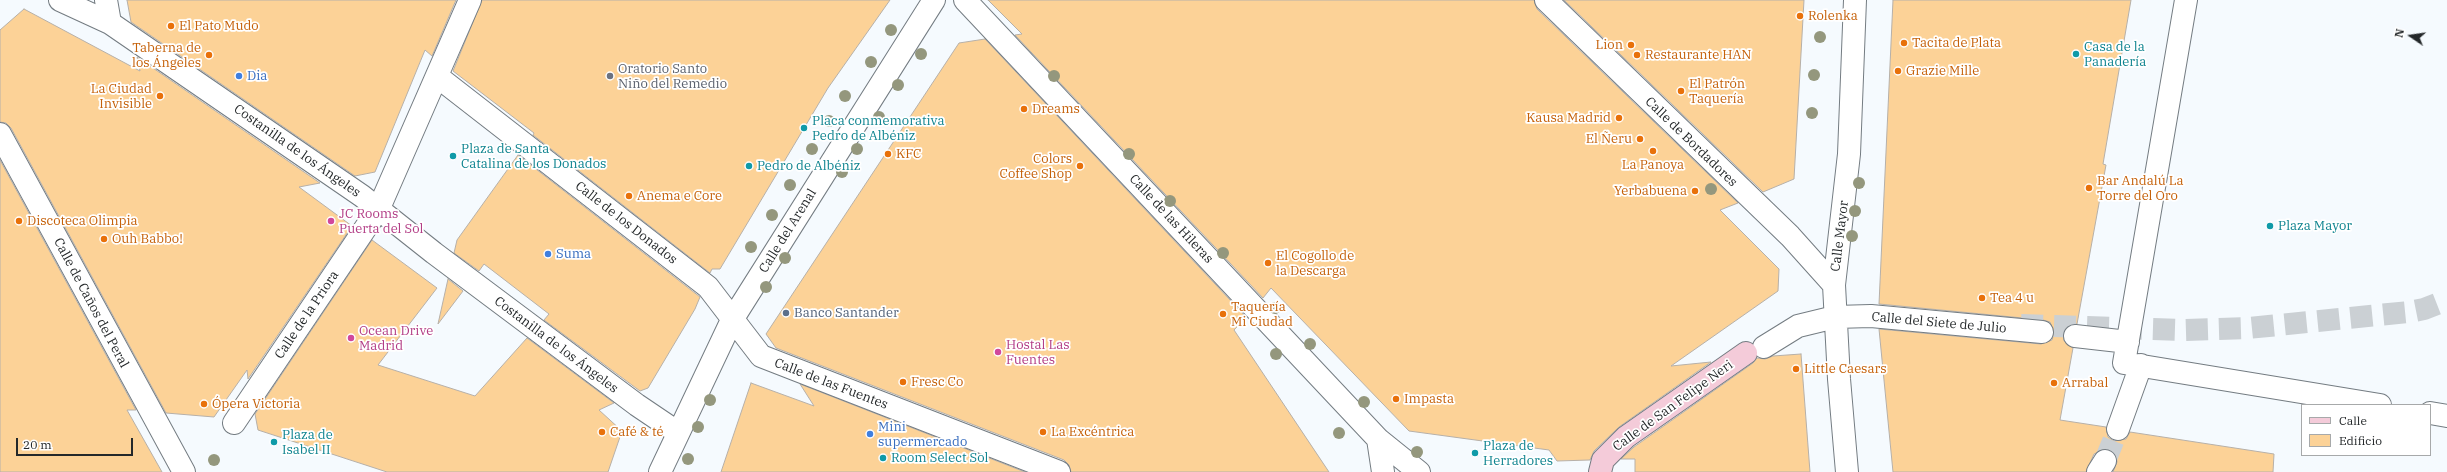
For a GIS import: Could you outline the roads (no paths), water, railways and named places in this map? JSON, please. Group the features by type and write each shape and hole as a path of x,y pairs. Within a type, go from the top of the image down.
{"street":[{"name":"Costanilla de los Ángeles","path":"60,0 110,22 379,208 434,253 637,405 677,432"},
{"path":"106,0 110,22"},
{"path":"379,208 438,77 470,0"},
{"name":"Calle del Arenal","path":"660,472 677,432 732,320 934,0"},
{"name":"Calle de las Hileras","path":"965,0 1378,439"},
{"name":"Calle de Bordadores","path":"1546,0 1790,236 1834,285"},
{"name":"Calle Mayor","path":"1847,472 1835,317 1834,285 1850,154 1855,0"},
{"path":"2186,0 2124,363 2374,404"},
{"name":"Calle de los Donados","path":"438,77 708,287 761,356"},
{"name":"Calle de Caños del Peral","path":"0,134 184,472"},
{"name":"Calle de la Priora","path":"234,423 379,208"},
{"name":"Calle del Siete de Julio","path":"1835,317 1871,316 2042,332"},
{"name":"Calle de San Felipe Neri","path":"1599,468 1626,437 1754,350 1798,326 1835,317"},
{"path":"2075,336 2128,342"},
{"name":"Calle de las Fuentes","path":"761,356 1059,472"},
{"path":"2118,429 2141,366"},
{"path":"2431,413 2447,416"},
{"path":"1378,439 1383,472"},
{"path":"1378,439 1419,472"}],"tunnel":[{"path":"2021,325 2183,330 2248,328 2409,312 2424,309 2447,300"},
{"path":"2105,461 2118,429"}],"place":[{"name":"Rolenka","path":"1800,16"},
{"name":"El Pato Mudo","path":"171,26"},
{"name":"Tacita de Plata","path":"1904,43"},
{"name":"Lion","path":"1631,45"},
{"name":"Casa de la Panadería","path":"2076,54"},
{"name":"Taberna de los Ángeles","path":"209,55"},
{"name":"Restaurante HAN","path":"1637,55"},
{"name":"Grazie Mille","path":"1898,71"},
{"name":"Dia","path":"239,76"},
{"name":"Oratorio Santo Niño del Remedio","path":"610,76"},
{"name":"El Patrón Taquería","path":"1681,91"},
{"name":"La Ciudad Invisible","path":"160,96"},
{"name":"Dreams","path":"1024,109"},
{"name":"Kausa Madrid","path":"1619,118"},
{"name":"Placa conmemorativa Pedro de Albéniz","path":"804,128"},
{"name":"El Ñeru","path":"1640,139"},
{"name":"La Panoya","path":"1653,151"},
{"name":"KFC","path":"888,154"},
{"name":"Plaza de Santa Catalina de los Donados","path":"453,156"},
{"name":"Pedro de Albéniz","path":"749,166"},
{"name":"Colors Coffee Shop","path":"1080,166"},
{"name":"Bar Andalú La Torre del Oro","path":"2089,188"},
{"name":"Yerbabuena","path":"1695,191"},
{"name":"Anema e Core","path":"629,196"},
{"name":"Discoteca Olimpia","path":"19,221"},
{"name":"JC Rooms Puerta del Sol","path":"331,221"},
{"name":"Plaza Mayor","path":"2270,226"},
{"name":"Ouh Babbo!","path":"104,239"},
{"name":"Suma","path":"548,254"},
{"name":"El Cogollo de la Descarga","path":"1268,263"},
{"name":"Tea 4 u","path":"1982,298"},
{"name":"Banco Santander","path":"786,313"},
{"name":"Taquería Mi Ciudad","path":"1223,314"},
{"name":"Ocean Drive Madrid","path":"351,338"},
{"name":"Hostal Las Fuentes","path":"998,352"},
{"name":"Little Caesars","path":"1796,369"},
{"name":"Fresc Co","path":"903,382"},
{"name":"Arrabal","path":"2054,383"},
{"name":"Impasta","path":"1396,399"},
{"name":"Ópera Victoria","path":"204,404"},
{"name":"Café & té","path":"602,432"},
{"name":"La Excéntrica","path":"1043,432"},
{"name":"Mini supermercado","path":"870,434"},
{"name":"Plaza de Isabel II","path":"274,442"},
{"name":"Plaza de Herradores","path":"1475,453"},
{"name":"Room Select Sol","path":"883,458"}]}
